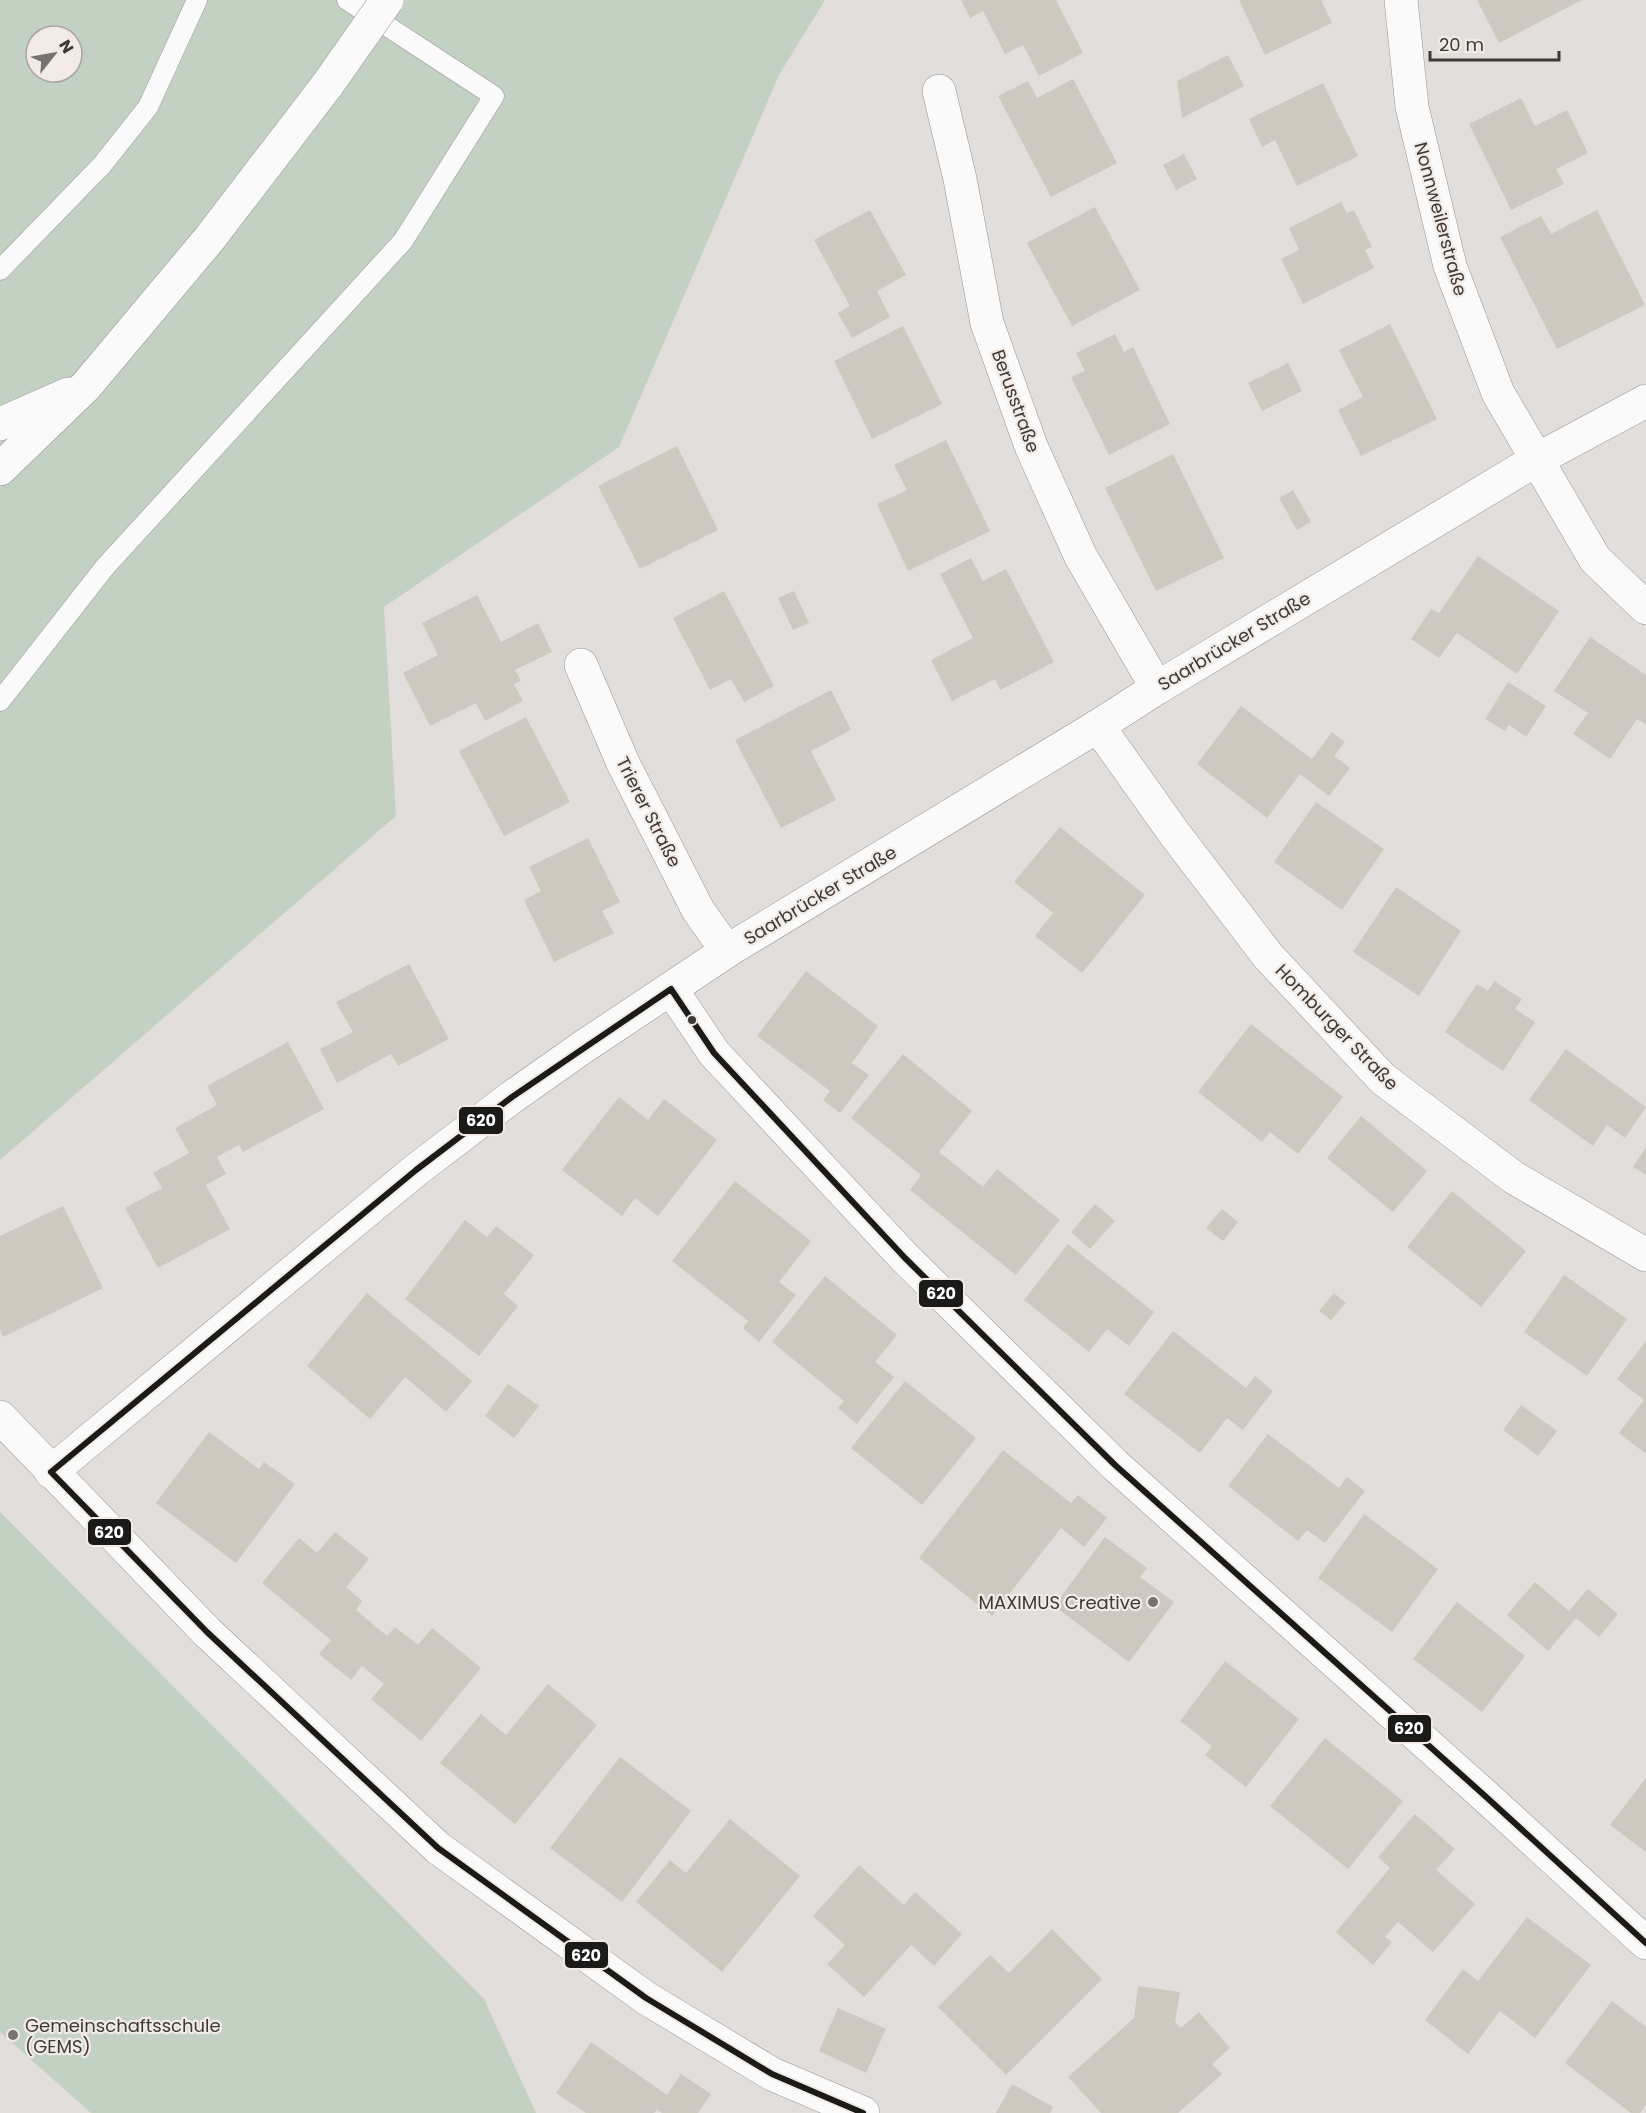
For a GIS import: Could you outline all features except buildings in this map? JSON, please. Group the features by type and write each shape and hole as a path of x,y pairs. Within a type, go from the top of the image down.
{"main road":[{"path":"0,470 86,386 210,238 328,84 387,0"},
{"name":"Nonnweilerstraße","path":"1401,0 1412,107 1450,266 1498,393 1595,559 1646,608"},
{"name":"Berusstraße","path":"939,92 960,179 987,323 1031,446 1080,555 1157,687"},
{"path":"0,424 86,386"},
{"name":"Saarbrücker Straße","path":"51,1472 416,1170 512,1097 727,951 1098,726 1157,687 1536,460 1646,401"},
{"name":"Trierer Straße","path":"581,665 634,784 698,910 727,951"},
{"name":"Homburger Straße","path":"1098,726 1174,833 1268,956 1383,1079 1513,1177 1646,1255"},
{"path":"671,989 714,1053 905,1258 1115,1466 1484,1794 1646,1943"},
{"path":"0,1417 207,1632 438,1848 646,1998 772,2074 863,2113"}],"lane":[{"path":"0,270 102,165 148,107 197,0"},
{"path":"0,701 105,567 403,241 494,96 347,0"}],"green space":[{"path":"0,0 825,0 779,75 619,447 384,607 396,816 0,1160"},
{"path":"0,1512 484,1999 536,2113 91,2113 0,2032"}],"transit line":[{"name":"620","path":"863,2113 772,2074 646,1998 438,1848 207,1632 51,1472 416,1170 512,1097 671,989 714,1053 905,1258 1115,1465 1646,1943"}],"place":[{"name":"MAXIMUS Creative","path":"1153,1602"},
{"name":"Gemeinschaftsschule (GEMS)","path":"13,2035"}]}
